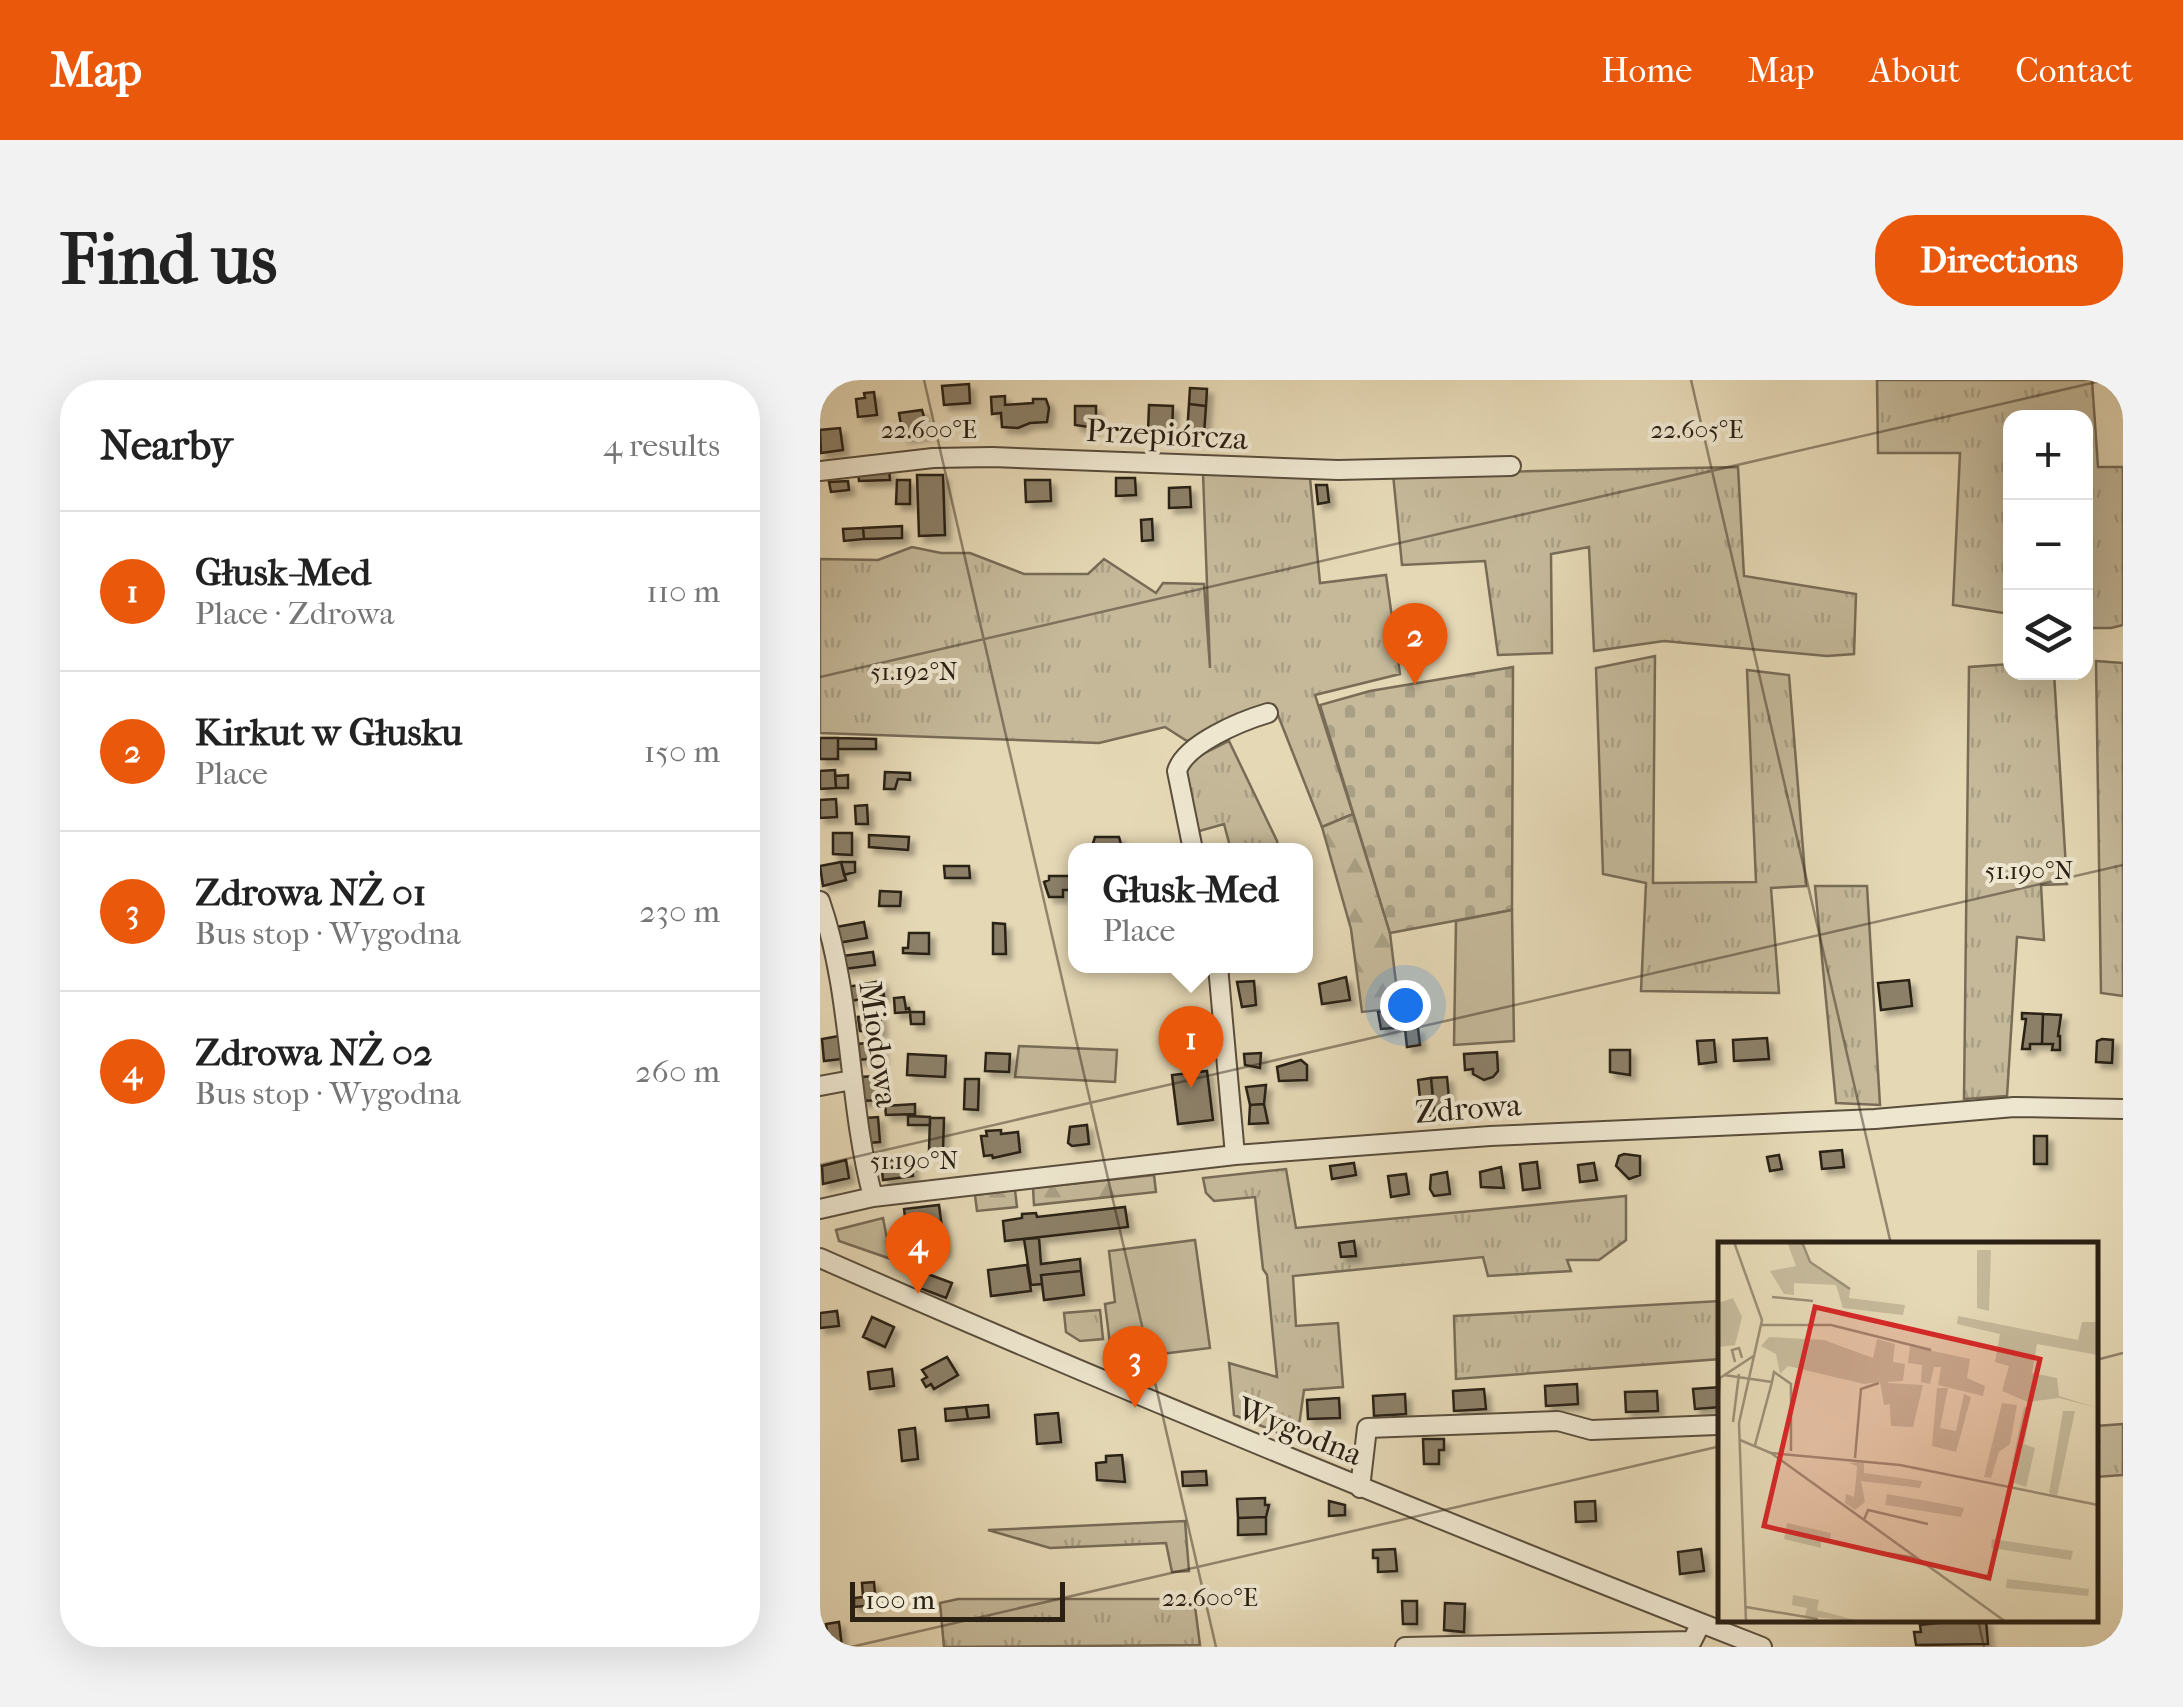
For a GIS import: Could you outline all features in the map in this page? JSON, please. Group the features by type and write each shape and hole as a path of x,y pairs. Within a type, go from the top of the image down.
{"street":[{"name":"Przepiórcza","path":"820,471 933,458 992,457 1338,470 1511,466"},
{"path":"1191,843 1176,771 1180,759 1192,747 1268,713"},
{"name":"Miodowa","path":"820,900 840,979 852,1080 873,1197"},
{"path":"1219,973 1235,1155"},
{"path":"820,1086 852,1080"},
{"name":"Zdrowa","path":"820,1209 873,1197 1235,1155 1490,1136 1875,1119 2014,1107 2123,1109"},
{"name":"Wygodna","path":"820,1258 1067,1367 1360,1488 1762,1647"},
{"path":"1360,1488 1368,1428 1558,1421 1591,1430 1716,1425"},
{"path":"1406,1647 1692,1642 1702,1623"}],"green space":[{"path":"1877,380 2092,380 2098,467 2123,467 2123,625 2093,628 2093,410 2003,410 2003,613 1953,605 1960,453 1878,453"},
{"path":"1738,467 1744,576 1856,594 1854,654 1827,656 1664,641 1594,651 1589,547 1551,554 1552,653 1498,655 1485,561 1402,565 1393,474"},
{"path":"1203,473 1310,478 1320,583 1386,575 1400,674 1315,695 1353,814 1322,827 1274,705 1187,741 1165,727 1099,743 820,733 820,559 878,560 912,547 970,553 1024,574 1088,574 1104,559 1156,593 1163,583 1204,584 1210,668"},
{"path":"1655,656 1653,883 1756,882 1747,670 1789,675 1806,886 1771,888 1779,993 1641,991 1646,883 1603,874 1596,668"},
{"path":"2096,661 2123,663 2123,996 2101,993"},
{"path":"2003,665 2003,680 2054,680 2067,884 2041,885 2044,940 2017,937 2007,1096 1964,1099 1969,667"},
{"path":"1513,667 1512,910 1390,933 1320,705 1370,691"},
{"path":"1229,741 1277,843 1229,843 1224,824 1196,832 1185,768 1193,759"},
{"path":"1353,814 1390,933 1399,1008 1362,1012 1351,929 1322,827"},
{"path":"1815,886 1867,886 1880,1105 1836,1103"},
{"path":"1512,910 1514,1041 1454,1045 1456,921"},
{"path":"1019,1046 1117,1050 1115,1082 1015,1077"},
{"path":"1286,1169 1296,1228 1626,1196 1626,1240 1599,1260 1567,1260 1571,1271 1488,1276 1483,1257 1293,1276 1296,1326 1338,1323 1343,1387 1304,1390 1297,1440 1234,1415 1229,1363 1277,1377 1267,1275 1263,1269 1255,1197 1214,1201 1206,1193 1203,1178"},
{"path":"1154,1175 1156,1192 1034,1205 1033,1188"},
{"path":"1015,1190 1017,1207 977,1211 975,1195"},
{"path":"883,1218 891,1259 839,1241 836,1230"},
{"path":"1195,1240 1210,1348 1112,1360 1105,1304 1115,1302 1109,1251"},
{"path":"1718,1301 1718,1359 1456,1379 1454,1316"},
{"path":"1100,1310 1103,1339 1080,1341 1066,1332 1064,1313"},
{"path":"2123,1424 2123,1475 2098,1477 2098,1426"},
{"path":"1185,1521 1189,1571 1172,1572 1166,1543 1050,1548 988,1530"},
{"path":"958,1599 1194,1599 1200,1645 944,1647 940,1603"}],"building":[{"path":"969,384 970,403 944,405 942,386"},
{"path":"1190,388 1207,389 1206,406 1189,404"},
{"path":"874,392 877,415 858,417 856,399"},
{"path":"1005,396 1005,405 1046,399 1047,422 1002,427 1001,413 992,414 991,397"},
{"path":"1189,404 1206,406 1204,434 1187,433"},
{"path":"1149,405 1173,406 1172,433 1148,433"},
{"path":"1075,406 1096,406 1096,428 1075,425"},
{"path":"922,410 929,434 903,437 899,413"},
{"path":"840,428 843,450 821,453 820,430"},
{"path":"889,469 890,480 859,481 858,471"},
{"path":"917,475 943,475 945,535 919,536"},
{"path":"1116,478 1135,478 1136,495 1116,496"},
{"path":"897,480 910,480 910,504 896,504"},
{"path":"1025,480 1050,480 1051,501 1026,502"},
{"path":"848,481 849,490 831,492 829,482"},
{"path":"1316,485 1327,485 1329,502 1318,504"},
{"path":"1190,487 1191,507 1169,508 1169,488"},
{"path":"1152,519 1153,540 1142,541 1141,520"},
{"path":"902,526 902,538 864,539 863,528"},
{"path":"863,528 864,539 844,541 843,529"},
{"path":"820,738 838,738 838,759 820,759"},
{"path":"838,738 876,739 876,749 838,749"},
{"path":"835,770 836,788 820,789 820,771"},
{"path":"885,772 910,773 910,780 898,779 895,789 884,789"},
{"path":"848,775 848,788 836,788 835,776"},
{"path":"836,799 837,817 820,818 820,800"},
{"path":"867,805 868,824 856,824 855,806"},
{"path":"833,833 852,833 852,855 833,854"},
{"path":"869,835 909,837 908,850 869,847"},
{"path":"1095,837 1119,837 1121,843 1093,843"},
{"path":"841,862 846,880 823,886 820,866"},
{"path":"841,862 855,862 855,872 844,875"},
{"path":"944,866 969,866 970,878 945,878"},
{"path":"1049,876 1068,876 1068,890 1063,890 1063,897 1049,897 1044,882"},
{"path":"880,891 901,892 900,906 879,906"},
{"path":"864,922 867,938 838,943 836,927"},
{"path":"993,923 1005,924 1006,954 993,954"},
{"path":"909,933 929,933 929,954 903,953 903,948 908,948"},
{"path":"873,952 875,965 844,969 842,956"},
{"path":"1346,977 1350,1000 1322,1004 1319,984"},
{"path":"1909,980 1912,1006 1881,1010 1878,983"},
{"path":"882,981 884,996 849,1001 847,987"},
{"path":"1254,981 1256,1005 1242,1007 1237,982"},
{"path":"904,997 910,1012 895,1013 894,998"},
{"path":"1391,1010 1393,1028 1381,1029 1378,1012"},
{"path":"910,1012 924,1012 924,1024 911,1024"},
{"path":"2022,1013 2043,1014 2042,1044 2022,1049 2026,1019 2022,1019"},
{"path":"2043,1014 2061,1015 2060,1050 2052,1050 2053,1044 2042,1044"},
{"path":"880,1015 882,1032 860,1031 858,1017"},
{"path":"1418,1028 1420,1045 1407,1047 1405,1029"},
{"path":"839,1036 842,1059 824,1061 822,1039"},
{"path":"1767,1038 1769,1059 1734,1061 1733,1040"},
{"path":"1714,1040 1716,1062 1699,1064 1697,1041"},
{"path":"2113,1040 2112,1063 2096,1062 2097,1041"},
{"path":"880,1042 882,1058 857,1060 856,1044"},
{"path":"1610,1050 1630,1050 1630,1075 1610,1072"},
{"path":"1497,1052 1498,1071 1493,1077 1484,1080 1473,1074 1473,1069 1465,1070 1464,1054"},
{"path":"986,1053 1010,1054 1009,1072 985,1071"},
{"path":"1261,1053 1260,1068 1245,1065 1244,1054"},
{"path":"908,1054 946,1056 945,1077 907,1075"},
{"path":"1301,1060 1307,1065 1307,1080 1279,1081 1277,1067"},
{"path":"1207,1071 1213,1120 1178,1124 1172,1075"},
{"path":"879,1076 881,1100 861,1101 859,1077"},
{"path":"1447,1077 1450,1109 1434,1110 1431,1078"},
{"path":"1431,1078 1435,1116 1422,1117 1418,1080"},
{"path":"965,1079 979,1079 978,1110 964,1109"},
{"path":"1266,1085 1264,1104 1250,1105 1246,1087"},
{"path":"915,1104 915,1114 886,1115 885,1106"},
{"path":"1264,1104 1268,1123 1249,1124 1250,1105"},
{"path":"908,1116 930,1117 930,1125 908,1125"},
{"path":"878,1117 880,1142 868,1143 866,1118"},
{"path":"930,1118 944,1118 943,1151 929,1151"},
{"path":"1087,1125 1089,1144 1068,1143 1070,1127"},
{"path":"1001,1130 1001,1134 1018,1132 1020,1152 984,1156 981,1136 987,1136 986,1131"},
{"path":"2034,1136 2047,1136 2047,1164 2034,1164"},
{"path":"1842,1150 1844,1167 1822,1169 1820,1152"},
{"path":"1779,1155 1782,1169 1770,1171 1767,1157"},
{"path":"1619,1156 1640,1156 1640,1175 1629,1179 1616,1166"},
{"path":"911,1157 913,1176 883,1180 881,1161"},
{"path":"846,1160 849,1178 823,1184 822,1166"},
{"path":"1537,1162 1540,1188 1523,1190 1520,1164"},
{"path":"1354,1163 1356,1175 1332,1179 1330,1166"},
{"path":"1594,1163 1597,1180 1580,1182 1578,1165"},
{"path":"1501,1167 1504,1188 1481,1187 1480,1172"},
{"path":"1447,1172 1450,1194 1434,1196 1431,1175"},
{"path":"1406,1174 1409,1194 1391,1197 1388,1176"},
{"path":"939,1205 945,1251 910,1255 904,1209"},
{"path":"1125,1207 1128,1227 1005,1241 1003,1221 1022,1218 1022,1214 1036,1213 1037,1217"},
{"path":"1039,1238 1041,1264 1080,1259 1081,1271 1041,1275 1042,1284 1031,1285 1024,1239"},
{"path":"1354,1241 1356,1256 1341,1257 1339,1243"},
{"path":"1027,1265 1031,1291 991,1296 988,1270"},
{"path":"1081,1271 1084,1295 1044,1300 1041,1275"},
{"path":"925,1273 952,1283 946,1298 920,1288"},
{"path":"837,1311 839,1326 820,1328 820,1313"},
{"path":"872,1317 894,1327 885,1347 863,1337"},
{"path":"947,1357 958,1375 934,1389 931,1384 926,1387 922,1380 927,1377 922,1370"},
{"path":"892,1369 894,1386 870,1389 868,1372"},
{"path":"1577,1384 1578,1404 1546,1406 1545,1386"},
{"path":"1718,1387 1718,1407 1695,1409 1693,1389"},
{"path":"1484,1389 1486,1409 1454,1411 1453,1391"},
{"path":"1657,1391 1658,1411 1626,1412 1625,1392"},
{"path":"1405,1394 1406,1414 1374,1416 1373,1396"},
{"path":"1339,1398 1340,1418 1308,1419 1307,1400"},
{"path":"988,1405 989,1417 968,1419 966,1407"},
{"path":"966,1407 968,1419 946,1421 945,1409"},
{"path":"1058,1413 1061,1442 1037,1444 1035,1415"},
{"path":"915,1428 918,1459 902,1461 899,1430"},
{"path":"1423,1439 1444,1439 1439,1464 1424,1464"},
{"path":"1122,1455 1125,1482 1097,1480 1096,1463 1106,1462 1106,1456"},
{"path":"1206,1471 1207,1485 1183,1486 1182,1472"},
{"path":"1265,1498 1265,1505 1269,1505 1266,1517 1238,1518 1237,1499"},
{"path":"1329,1501 1345,1505 1345,1515 1329,1516"},
{"path":"1595,1501 1596,1521 1576,1522 1575,1502"},
{"path":"1266,1517 1266,1534 1238,1535 1238,1518"},
{"path":"1395,1549 1397,1571 1378,1572 1378,1558 1373,1558 1373,1550"},
{"path":"1701,1549 1704,1571 1680,1574 1678,1552"},
{"path":"874,1582 876,1605 854,1607 854,1598 863,1597 862,1583"},
{"path":"1402,1601 1417,1601 1417,1624 1403,1624"},
{"path":"1445,1603 1465,1604 1464,1632 1444,1630"},
{"path":"839,1622 842,1647 829,1647 826,1624"},
{"path":"1986,1622 1988,1644 1916,1645 1914,1632 1921,1632 1920,1625"}],"place":[{"name":"Kirkut w Głusku","path":"1415,685"},
{"name":"Głusk-Med","path":"1191,1088"},
{"name":"Zdrowa NŻ 02","path":"918,1294"},
{"name":"Zdrowa NŻ 01","path":"1135,1408"}]}
